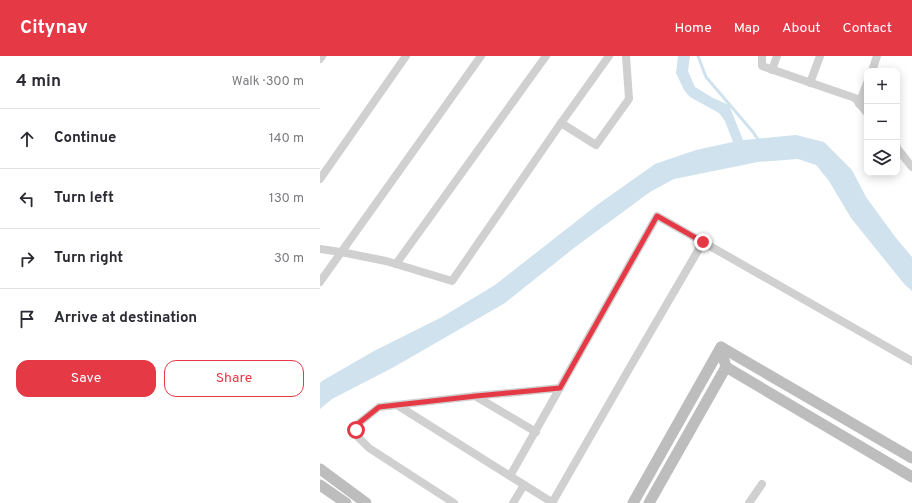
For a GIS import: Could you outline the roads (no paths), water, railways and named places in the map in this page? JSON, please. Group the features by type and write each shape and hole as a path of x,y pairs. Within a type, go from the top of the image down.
{"street":[{"path":"320,179 406,56"},
{"path":"320,282 481,56"},
{"path":"396,264 546,56"},
{"path":"320,249 386,261 452,281 609,56"},
{"path":"561,123 596,145 629,99 626,56"},
{"path":"762,56 762,66 854,98 864,110"},
{"path":"772,70 777,56"},
{"path":"810,83 820,56"},
{"path":"873,68 877,56"},
{"path":"859,104 864,91"},
{"path":"900,152 912,167"},
{"path":"510,476 657,216 912,361"},
{"path":"397,405 553,503 632,362 703,242"},
{"path":"649,503 726,367 721,347"},
{"path":"721,347 912,458"},
{"path":"633,503 721,347"},
{"path":"726,367 912,478"},
{"path":"454,503 369,448 357,436 356,430 359,423 379,407 560,388"},
{"path":"476,396 536,432"},
{"path":"320,469 366,503"},
{"path":"749,503 762,484"},
{"path":"320,485 346,503"},
{"path":"513,503 524,485"}],"water":[{"path":"678,56 690,56 688,71 695,87 713,98 729,105 743,140 796,135 824,142 852,170 866,197 912,257 912,291 905,285 851,218 829,181 816,165 798,159 758,162 674,179 650,192 574,248 505,303 394,367 332,399 320,409 320,383 322,381 374,351 442,317 495,285 597,205 655,164 696,150 733,142 725,121 719,113 690,97 684,90 676,73"}],"waterway":[{"path":"698,56 706,77 759,141"}]}
